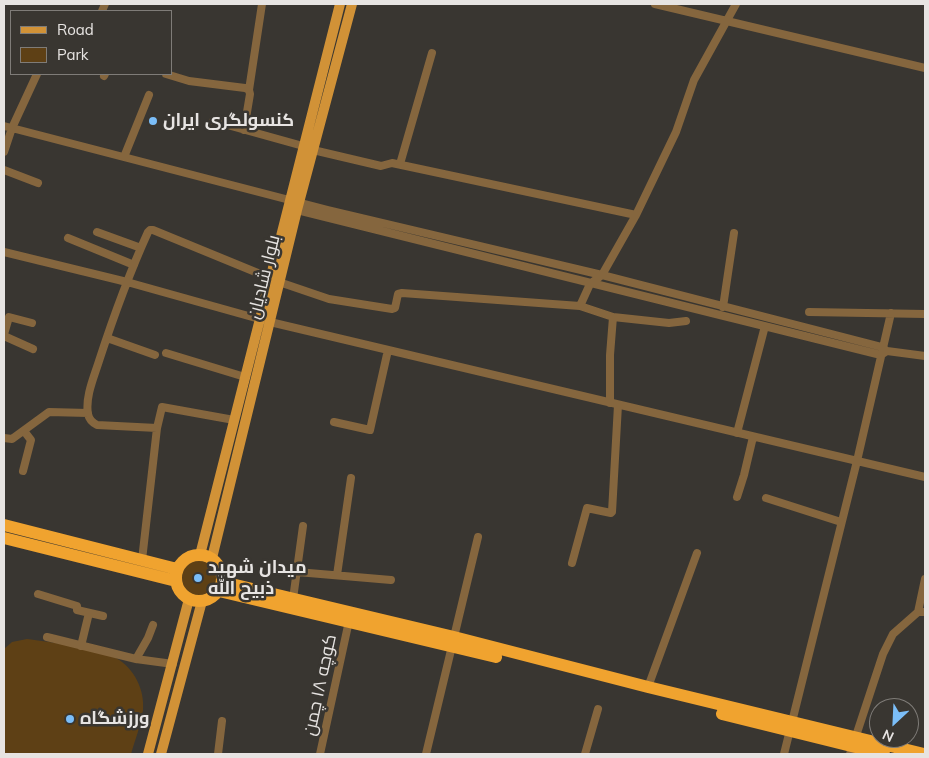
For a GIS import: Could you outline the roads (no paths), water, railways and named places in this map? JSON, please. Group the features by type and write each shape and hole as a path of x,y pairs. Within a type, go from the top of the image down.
{"highway":[{"path":"4,536 142,560 177,575"},
{"path":"4,536 177,575"},
{"path":"206,556 221,568 221,587 212,598 202,602 189,599 178,588 177,575 186,558 206,556"},
{"path":"221,587 293,599 790,726"},
{"path":"221,587 349,621 453,641 648,687 884,754"},
{"path":"853,746 924,754"}],"main road":[{"name":"بلوار شادیان","path":"206,556 295,204 340,4"},
{"name":"بلوار شادیان","path":"308,148 352,4"},
{"name":"بلوار شادیان","path":"206,556 234,420 245,377 265,320"},
{"path":"148,754 189,599"},
{"path":"161,754 202,602"}],"street":[{"path":"244,130 262,4"},
{"path":"655,4 925,68"},
{"path":"580,306 590,284 602,275 636,215 676,132 694,80 736,4"},
{"path":"400,164 432,53"},
{"path":"4,152 8,127 36,75"},
{"path":"169,75 189,81 249,90"},
{"path":"124,157 149,95"},
{"path":"213,121 308,148 381,166 390,162 636,215"},
{"path":"8,127 590,284 765,326 883,351 925,356"},
{"path":"4,170 38,183"},
{"path":"295,204 602,275 883,351"},
{"path":"157,428 97,425 93,423 88,414 89,393 107,338 127,282 150,230 275,280 329,299 392,309 395,308 398,294 402,293 580,306 613,317 669,323 686,321"},
{"path":"97,232 141,248"},
{"path":"724,307 734,233"},
{"path":"68,238 134,265"},
{"path":"4,252 127,282 265,320 925,477"},
{"path":"809,312 925,314"},
{"path":"784,754 857,461 891,313"},
{"path":"32,323 9,317 4,332 33,349"},
{"path":"572,563 587,508 612,512 614,404 610,355 613,317"},
{"path":"737,433 765,326"},
{"path":"107,338 155,355"},
{"path":"334,422 370,430 388,350"},
{"path":"166,353 245,377"},
{"path":"142,560 157,428 162,407 234,420"},
{"path":"4,438 12,439 52,411 88,414"},
{"path":"23,471 31,440 24,431"},
{"path":"737,497 753,437"},
{"path":"337,575 351,478"},
{"path":"766,498 841,522"},
{"path":"293,599 303,526"},
{"path":"426,754 478,537"},
{"path":"648,687 697,553"},
{"path":"296,572 392,580"},
{"path":"853,746 883,654 893,634 922,612 925,579"},
{"path":"38,594 73,604 77,606 77,610 103,616"},
{"path":"80,646 89,613"},
{"name":"كوچه ١٨ چمن","path":"320,754 349,621"},
{"path":"136,659 148,638 152,625"},
{"path":"47,637 136,659 173,664"},
{"path":"585,754 598,709"},
{"path":"218,754 222,721"}],"place":[{"name":"کنسولگری ایران","path":"153,121"},
{"name":"میدان شهید ذبیح الله","path":"198,578"},
{"name":"ورزشگاه","path":"70,719"}]}
